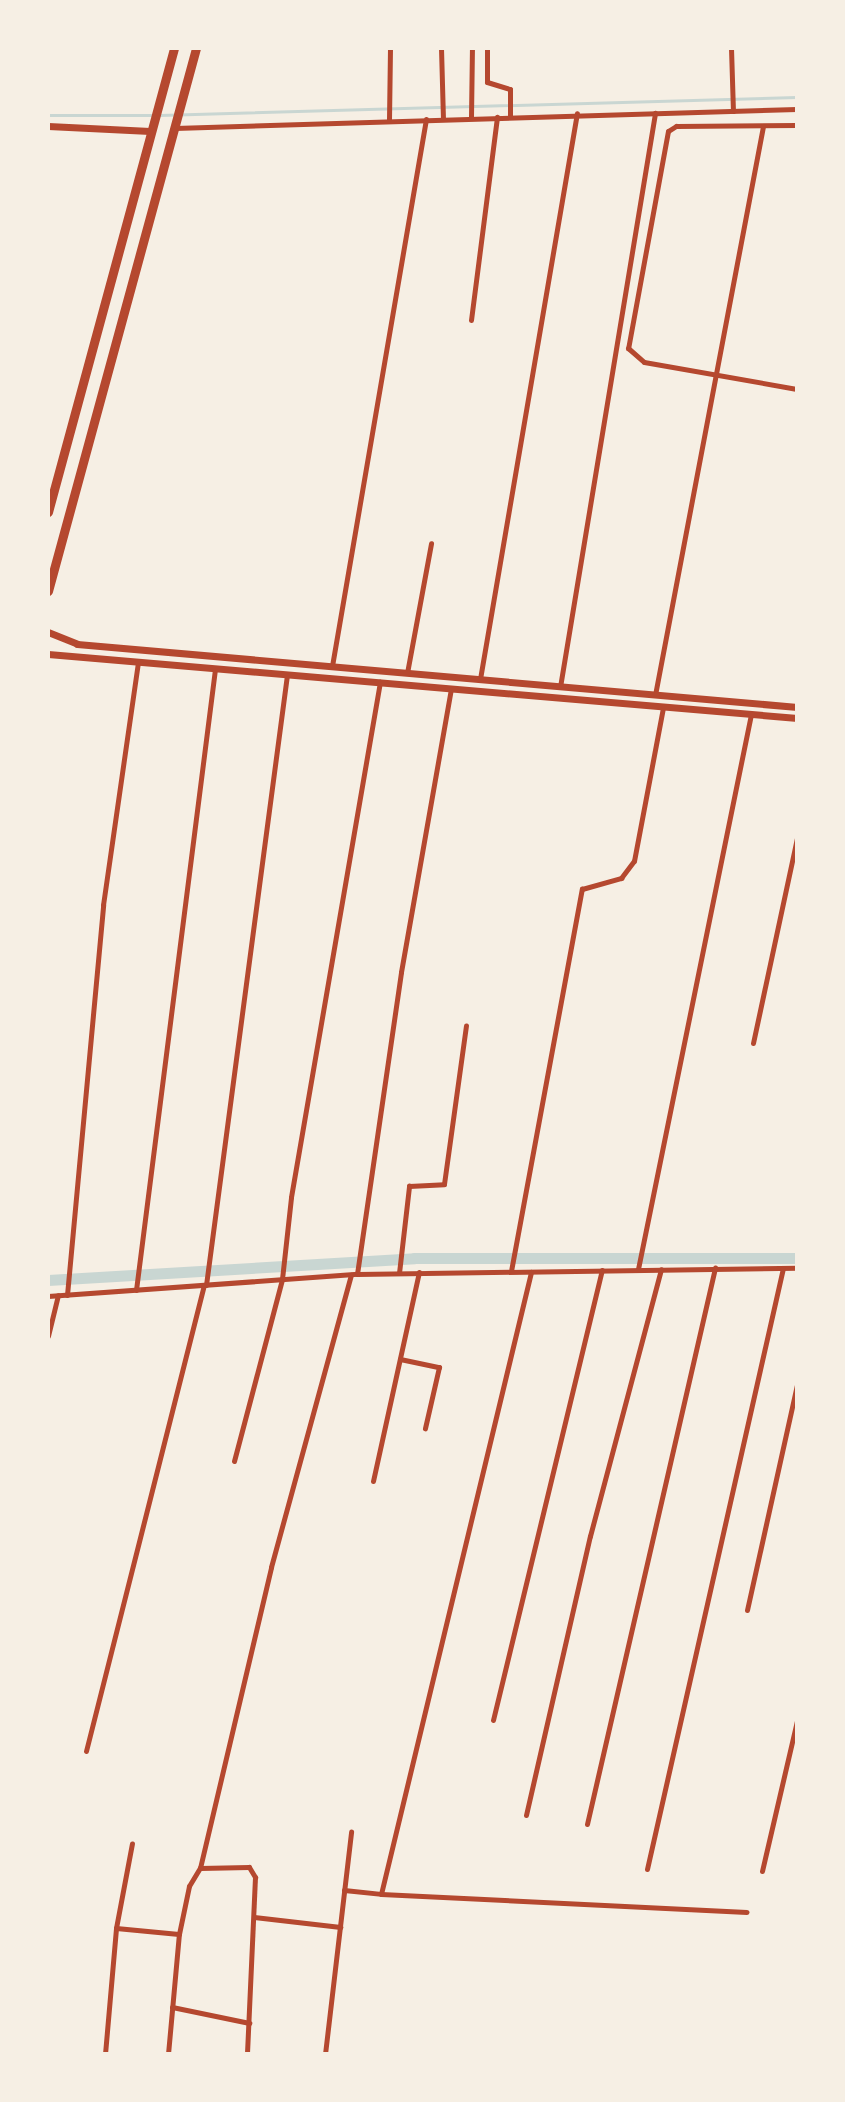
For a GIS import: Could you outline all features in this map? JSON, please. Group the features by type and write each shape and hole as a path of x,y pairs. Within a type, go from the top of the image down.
{"highway":[{"path":"48,512 174,48"},
{"path":"48,591 196,48"},
{"path":"128,212 150,217"}],"street":[{"path":"389,120 390,48"},
{"path":"441,48 443,118"},
{"path":"471,117 472,48"},
{"path":"487,48 487,82 508,87 510,116"},
{"path":"731,48 733,111"},
{"path":"176,126 797,109"},
{"path":"560,688 655,112"},
{"path":"480,681 577,113"},
{"path":"471,320 497,117"},
{"path":"332,666 426,119"},
{"path":"797,125 676,126 664,142 628,348 644,362 797,389"},
{"path":"48,126 151,128"},
{"path":"655,695 763,126"},
{"path":"407,673 431,543"},
{"path":"48,632 77,644 407,673 480,681 500,689 797,718"},
{"path":"123,659 124,648"},
{"path":"48,654 451,689 560,688 797,707"},
{"path":"67,1295 103,905 138,661"},
{"path":"136,1286 215,669"},
{"path":"86,1751 209,1264 287,675"},
{"path":"234,1461 283,1276 380,682"},
{"path":"168,2054 179,1934 189,1886 200,1868 271,1567 355,1273 401,972 451,689"},
{"path":"511,1271 582,889 621,878 631,868 663,707"},
{"path":"638,1269 751,714"},
{"path":"753,1043 797,838"},
{"path":"400,1270 409,1186 444,1184 466,1026"},
{"path":"587,1824 715,1268"},
{"path":"647,1869 783,1268"},
{"path":"48,1296 136,1286 400,1270 531,1272 797,1268"},
{"path":"526,1815 590,1536 661,1269"},
{"path":"493,1720 602,1270"},
{"path":"373,1481 419,1272"},
{"path":"381,1894 531,1272"},
{"path":"48,1336 58,1295"},
{"path":"400,1359 439,1367 425,1428"},
{"path":"747,1610 797,1385"},
{"path":"762,1871 797,1721"},
{"path":"325,2054 351,1832"},
{"path":"106,2054 116,1928 132,1843"},
{"path":"200,1868 253,1871 254,1917 247,2054"},
{"path":"344,1890 747,1912"},
{"path":"254,1917 340,1927"},
{"path":"116,1928 179,1934"},
{"path":"172,2007 249,2023"}],"waterway":[{"path":"160,115 797,97"},
{"path":"48,115 152,115"},
{"path":"48,1280 414,1258 797,1258"}]}
